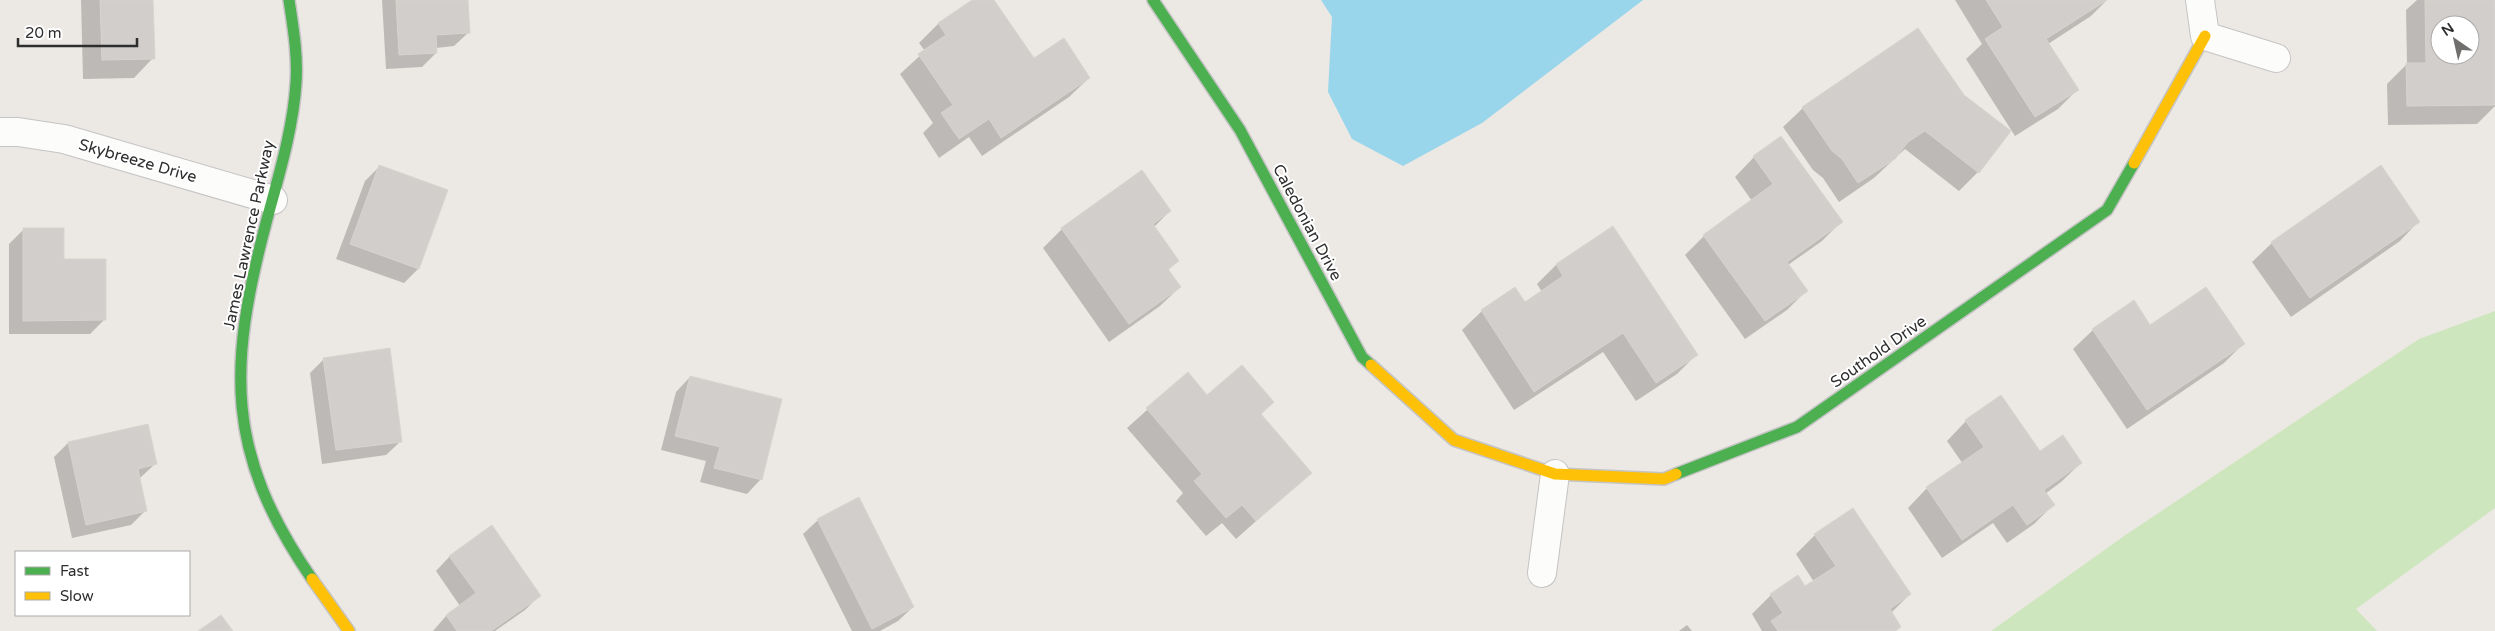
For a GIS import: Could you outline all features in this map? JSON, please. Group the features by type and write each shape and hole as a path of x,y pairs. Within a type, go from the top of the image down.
{"street":[{"name":"James Lawrence Parkway","path":"289,0 295,51 295,93 273,200 247,307 241,342 240,376 245,430 259,483 274,518 349,631"},
{"name":"Caledonian Drive","path":"1154,0 1240,130 1362,357 1454,440"},
{"path":"2200,0 2204,36 2276,58"},
{"name":"Southold Drive","path":"1454,440 1555,474 1664,479 1797,427 2107,210 2204,36"},
{"name":"Skybreeze Drive","path":"0,132 18,132 64,139 273,200"},
{"path":"1542,573 1555,474"}],"green space":[{"path":"2495,311 2495,508 2356,609 2377,631 1991,631 2124,536 2419,339"}],"water":[{"path":"1321,0 1643,0 1482,123 1403,166 1352,139 1328,92 1332,17"}],"building":[{"path":"100,0 153,0 155,59 102,60"},
{"path":"396,0 468,0 470,33 436,35 437,53 399,55"},
{"path":"972,0 994,0 1034,58 1064,38 1090,78 1001,138 989,119 959,139 941,113 953,105 918,54 946,35 938,23"},
{"path":"1986,0 2107,0 2046,39 2079,90 2035,117 1985,39 2003,27"},
{"path":"2425,0 2495,0 2495,105 2407,106 2406,63 2426,63"},
{"path":"1918,28 1964,95 2011,131 1979,173 1925,131 1908,142 1895,159 1858,183 1842,159 1832,151 1802,107"},
{"path":"1781,136 1843,222 1787,262 1808,291 1765,321 1703,235 1773,184 1753,156"},
{"path":"379,165 448,190 419,269 350,244"},
{"path":"2381,165 2420,222 2310,298 2271,242"},
{"path":"1142,170 1171,211 1153,224 1179,261 1168,269 1181,287 1129,324 1061,228"},
{"path":"1613,226 1698,355 1656,383 1623,333 1534,392 1481,310 1515,287 1525,302 1563,276 1556,264"},
{"path":"23,228 64,228 64,259 106,259 106,320 23,321"},
{"path":"2206,287 2245,344 2147,410 2092,329 2134,300 2150,325"},
{"path":"390,348 402,442 336,450 323,358"},
{"path":"1242,365 1274,402 1261,414 1312,473 1256,521 1242,505 1226,518 1194,481 1202,474 1146,408 1188,372 1207,395"},
{"path":"690,376 782,399 762,480 714,468 720,447 675,436"},
{"path":"2001,395 2040,451 2063,435 2082,463 2044,490 2055,505 2027,525 2013,505 1962,540 1926,487 1984,447 1965,420"},
{"path":"148,424 157,464 138,469 147,511 86,525 68,442"},
{"path":"859,497 914,607 872,629 817,519"},
{"path":"1853,508 1911,594 1890,609 1901,627 1895,631 1778,631 1771,621 1783,613 1770,594 1798,575 1805,586 1836,566 1814,534"},
{"path":"492,525 541,596 491,631 457,631 446,615 476,593 449,556"},
{"path":"221,615 233,631 198,631"}],"traffic: fast":[{"path":"289,0 295,41 296,83 294,101 284,154 253,274 245,322 241,366 242,408 249,449 263,490 283,533 312,579"},
{"path":"1153,0 1240,130 1362,357 1371,365"},
{"path":"1676,474 1797,427 2107,210 2134,163"}],"traffic: slow":[{"path":"2134,163 2205,36"},
{"path":"1371,365 1454,440 1555,474 1664,479 1676,474"},
{"path":"312,579 349,631"}]}
